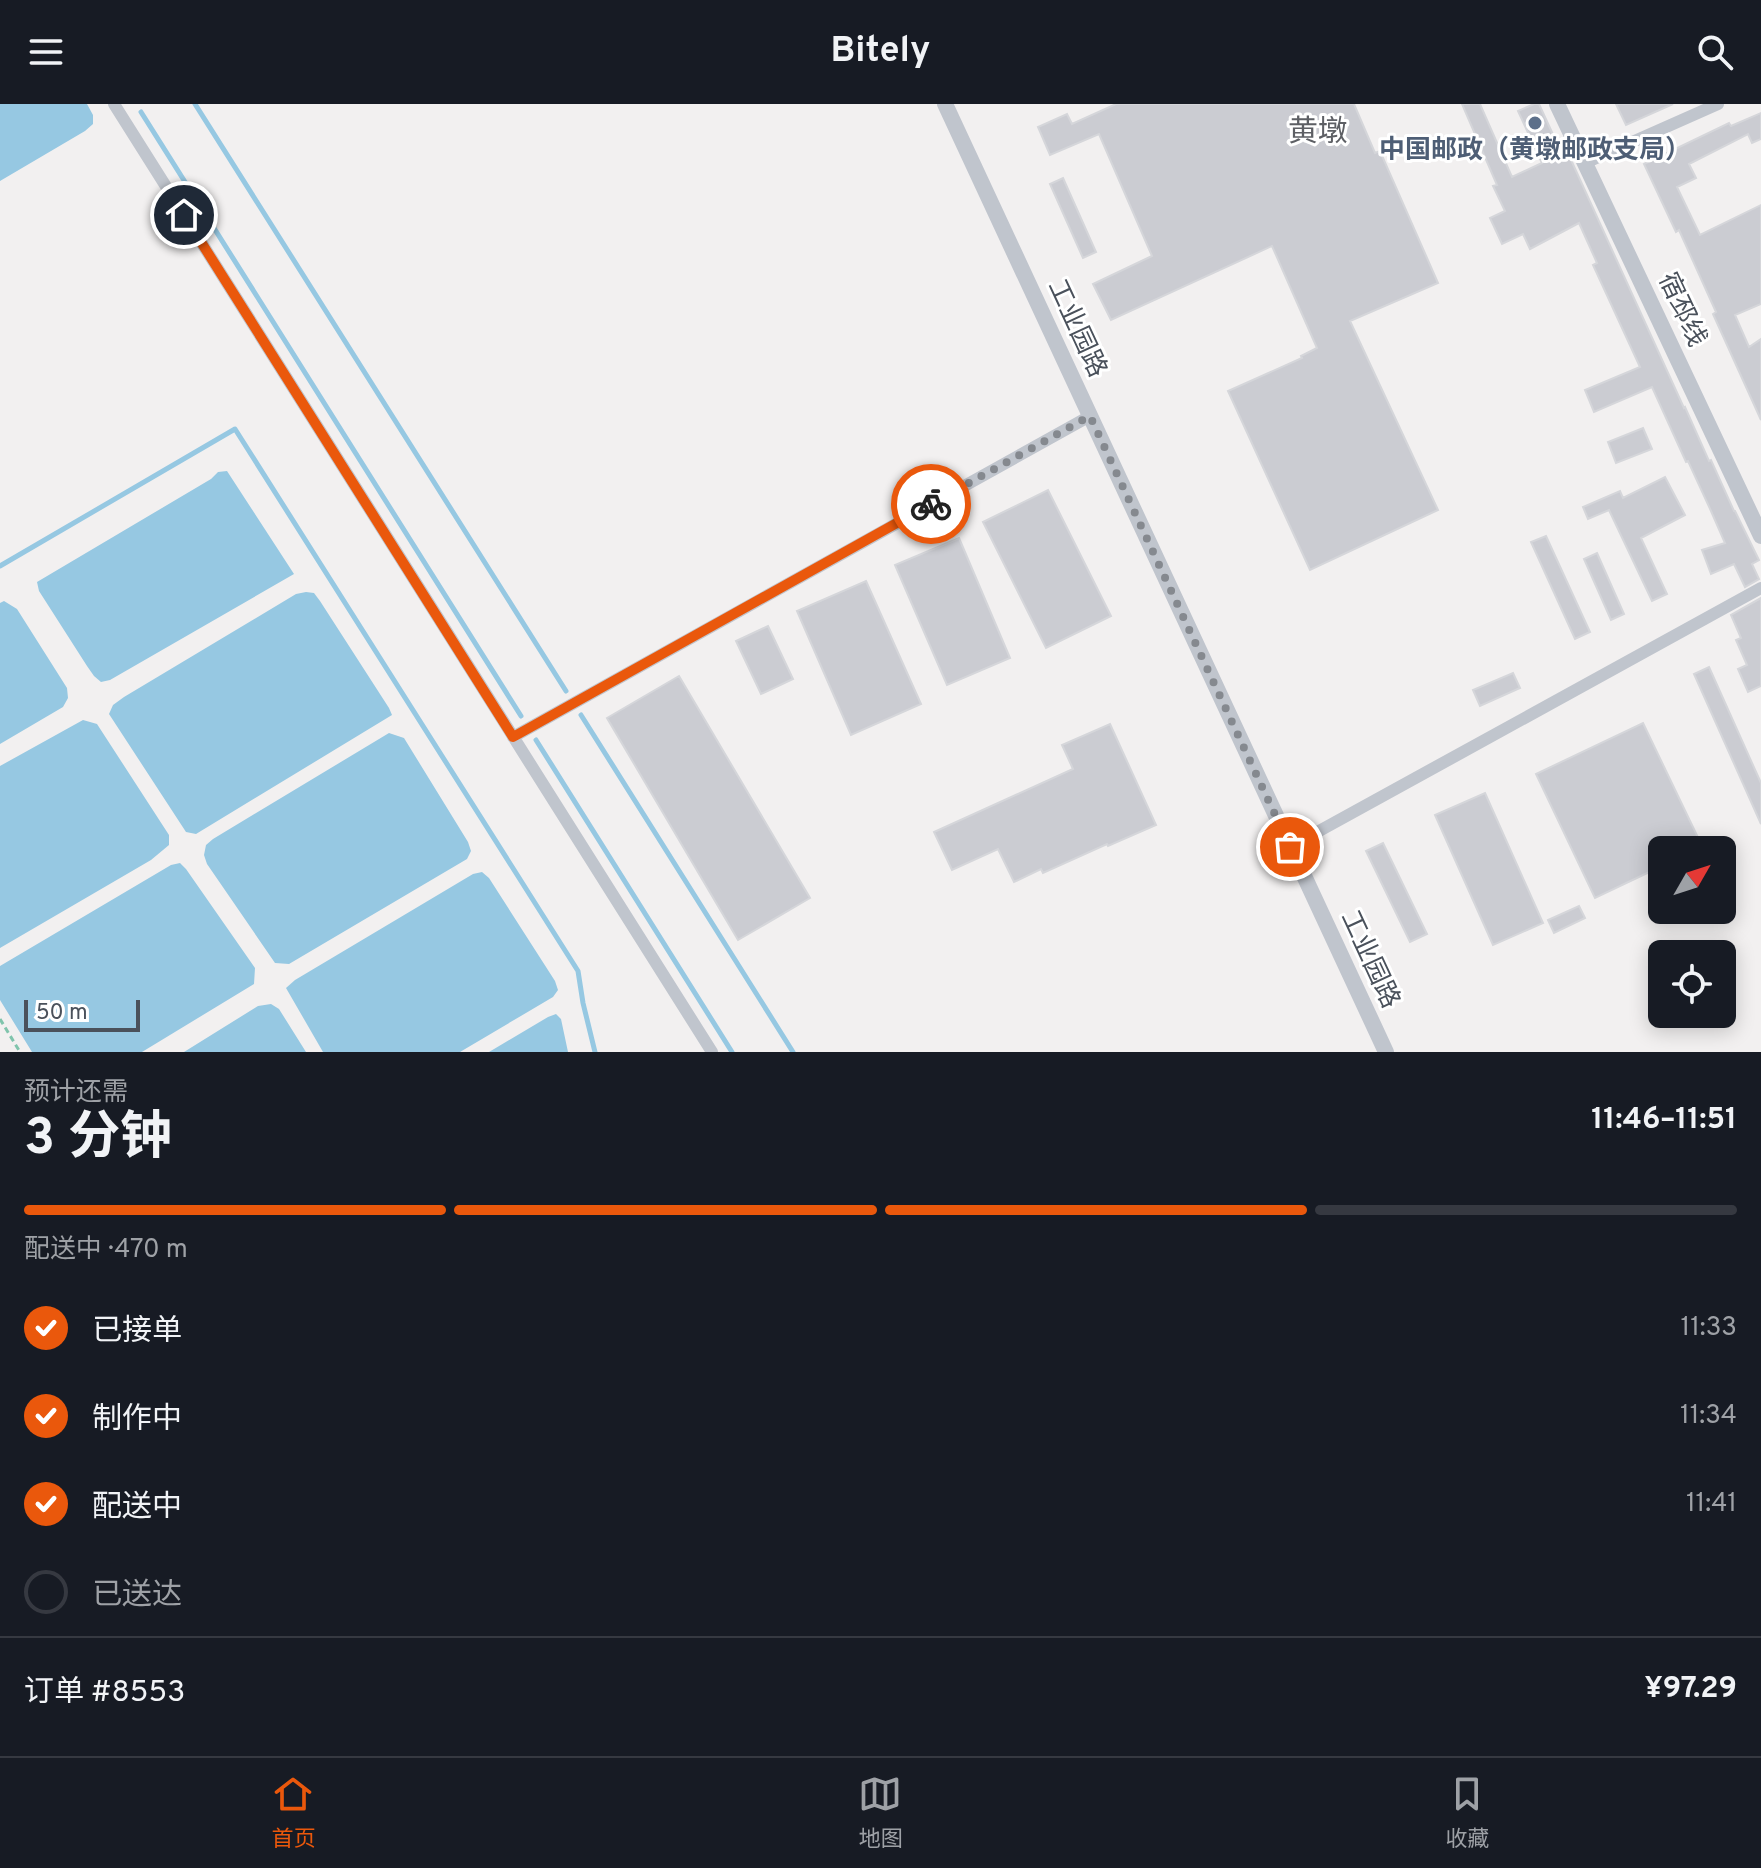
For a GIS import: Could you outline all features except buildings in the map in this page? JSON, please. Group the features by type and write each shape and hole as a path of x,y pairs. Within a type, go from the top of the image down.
{"street":[{"name":"工业园路","path":"945,104 1386,1052"},
{"name":"宿邳线","path":"1557,104 1761,536"},
{"path":"1585,163 1718,104"},
{"path":"120,106 712,1052"},
{"path":"513,737 1090,416"},
{"path":"1290,847 1761,588"}],"path":[{"path":"0,1019 20,1052"}],"water":[{"path":"0,104 87,104 93,115 93,124 0,181"},
{"path":"227,471 294,574 110,680 101,682 87,666 39,591 37,582 218,472"},
{"path":"314,593 320,601 392,715 196,834 186,832 109,714 113,705 296,594"},
{"path":"4,601 17,609 67,688 68,698 63,707 0,744 0,603"},
{"path":"83,720 97,724 169,835 169,845 151,860 0,948 0,766"},
{"path":"389,733 404,738 471,851 467,859 289,964 275,963 207,864 204,855 206,845"},
{"path":"180,863 255,968 254,984 142,1052 32,1052 0,1000 0,966 171,865"},
{"path":"482,872 489,878 555,981 558,990 553,997 460,1052 323,1052 286,988 473,874"},
{"path":"271,1004 279,1009 306,1052 184,1052 258,1006"},
{"path":"556,1014 561,1019 568,1052 489,1052 548,1017"}],"waterway":[{"path":"195,104 566,691"},
{"path":"141,112 521,716"},
{"path":"0,566 235,429 578,971 595,1052"},
{"path":"581,715 793,1052"},
{"path":"536,740 732,1052"}],"way so far":[{"path":"931,504 1090,416 1290,847"}],"place":[{"name":"中国邮政（黄墩邮政支局）","path":"1535,123"}],"district":[{"name":"黄墩","path":"1318,133"}],"route":[{"path":"184,215 513,737 931,504"}]}
